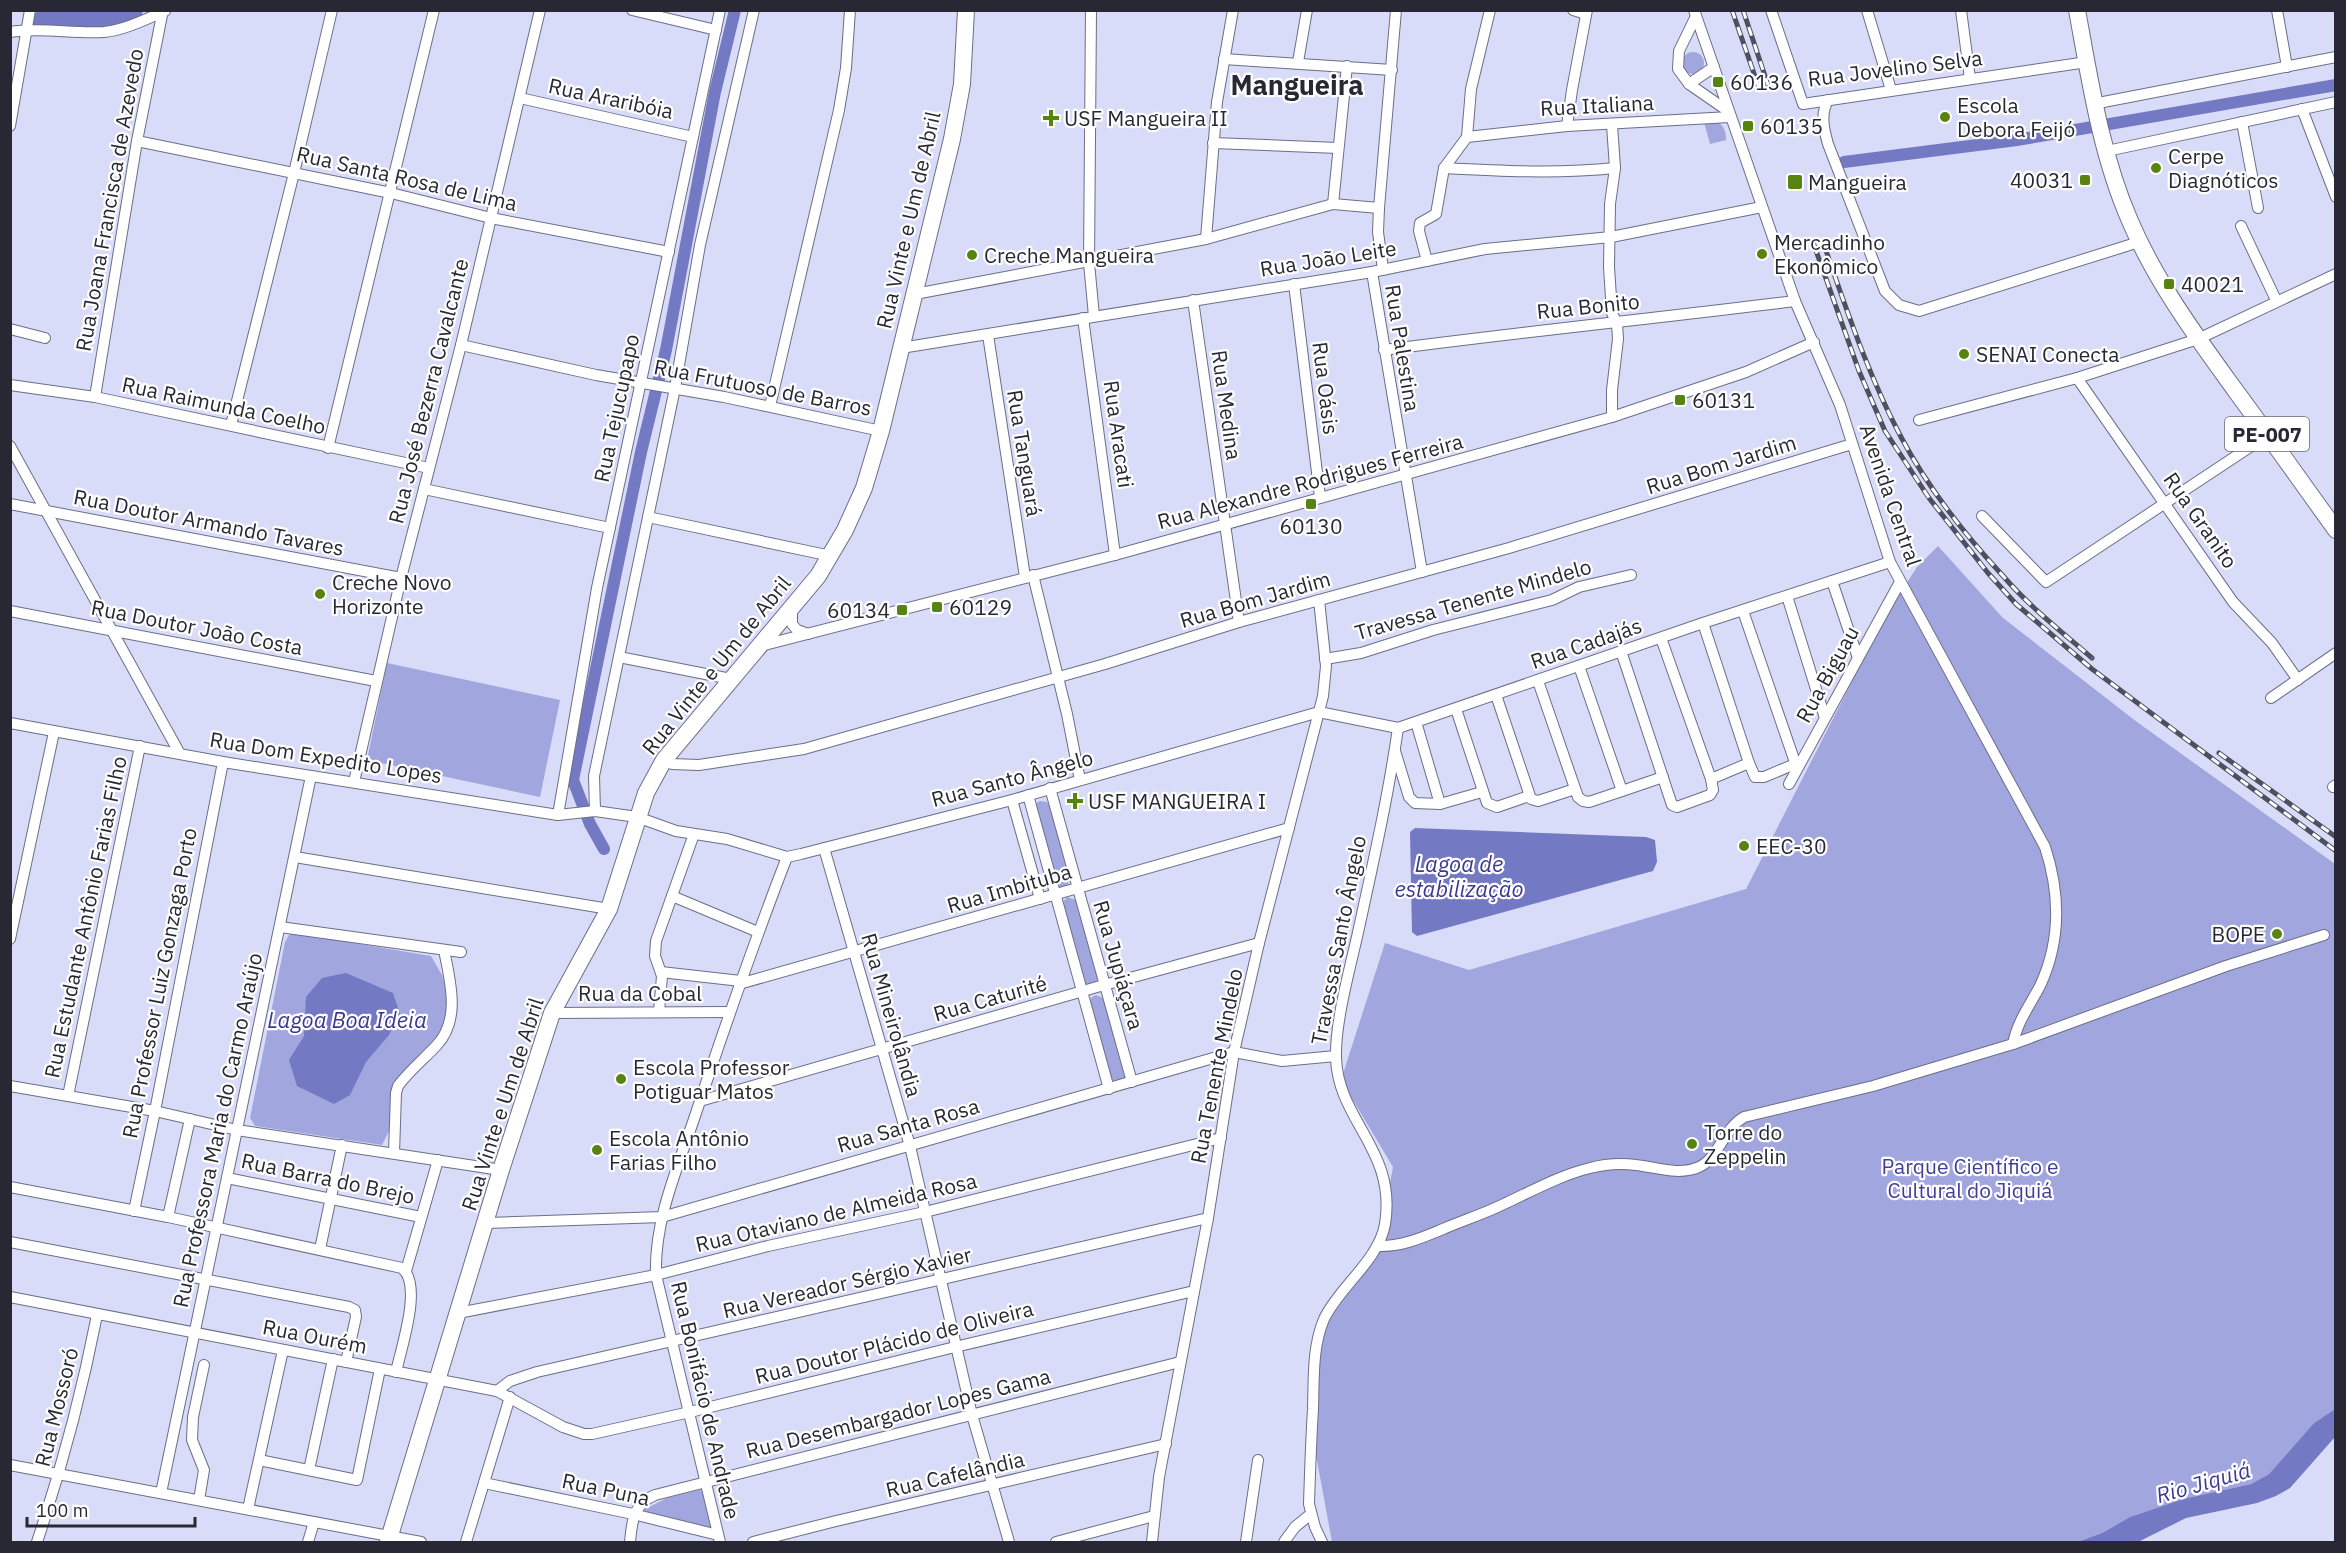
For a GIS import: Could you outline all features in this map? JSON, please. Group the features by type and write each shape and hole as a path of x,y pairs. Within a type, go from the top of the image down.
{"main road":[{"name":"Rua Vinte e Um de Abril","path":"389,1540 487,1223 501,1170 552,1013 609,909 646,792 664,760 792,608 831,556 864,488 915,294 957,115 962,84 966,10"},
{"name":"PE-007","path":"2077,10 2093,104 2128,218 2139,242 2168,294 2198,339 2336,530"}],"street":[{"path":"10,126 30,10"},
{"path":"231,425 332,10"},
{"path":"328,448 434,10"},
{"name":"Rua José Bezerra Cavalcante","path":"354,782 376,681 461,345 540,10"},
{"path":"632,10 716,30"},
{"name":"Rua Tejucupapo","path":"558,815 597,588 645,383 669,252 720,10"},
{"path":"593,811 594,776 648,517 671,388 700,245 754,10"},
{"path":"770,406 838,110 846,68 850,10"},
{"name":"Rua Aracati","path":"1092,10 1088,317 1115,555"},
{"path":"1206,239 1213,143 1233,10"},
{"path":"1298,62 1307,10"},
{"path":"1383,270 1379,240 1379,208 1396,10"},
{"path":"1427,261 1419,231 1420,224 1436,214 1444,168 1467,137 1472,89 1490,10"},
{"path":"1567,126 1586,12 1573,10"},
{"name":"Rua Jovelino Selva","path":"1771,10 1803,104 2087,62"},
{"path":"1867,10 1891,90"},
{"path":"1960,10 1970,79"},
{"path":"2277,10 2287,66"},
{"path":"10,32 27,29 105,32 120,29 164,11"},
{"name":"Rua Joana Francisca de Azevedo","path":"95,397 137,141 164,11"},
{"path":"1695,13 1677,58 1678,69 1689,84 1730,114"},
{"name":"Avenida Central","path":"1695,13 1795,301 1840,405 1890,562 2044,847 2051,866 2057,907 2054,941 2040,984 2022,1017 2013,1044"},
{"path":"2093,104 2336,57"},
{"path":"1224,58 1392,70"},
{"path":"1333,204 1347,66"},
{"path":"1689,84 1714,68"},
{"name":"Rua Araribóia","path":"520,98 693,137"},
{"path":"1828,100 1823,113 1824,132 1881,282 1891,299 1899,305 1919,311 2139,242"},
{"path":"2107,151 2336,102"},
{"path":"2302,109 2336,197"},
{"name":"Rua Italiana","path":"1467,137 1567,126 1612,125 1730,114"},
{"path":"2242,122 2258,208"},
{"path":"1612,125 1615,168 1610,204 1611,301 1612,313 1617,324 1612,417"},
{"name":"Rua Santa Rosa de Lima","path":"137,141 391,193 491,218 669,252"},
{"path":"1213,143 1338,148"},
{"path":"1444,168 1502,171 1590,171 1615,168"},
{"path":"915,294 1089,263 1206,239 1333,204 1379,208"},
{"name":"Rua João Leite","path":"901,348 1372,272 1485,249 1611,237 1762,207"},
{"path":"2241,226 2276,300"},
{"name":"Rua Palestina","path":"1372,272 1404,475 1422,572"},
{"path":"1919,420 2077,378 2198,339 2276,300 2336,274"},
{"name":"Rua Oásis","path":"1294,284 1320,497"},
{"name":"Rua Medina","path":"1193,300 1239,622"},
{"name":"Rua Bonito","path":"1384,350 1527,331 1617,324 1795,301"},
{"path":"10,329 45,338"},
{"name":"Rua Tanguará","path":"988,335 1029,576 1057,678 1080,780"},
{"name":"Rua Alexandre Rodrigues Ferreira","path":"759,646 1115,555 1612,417 1746,372 1814,342"},
{"name":"Rua Frutuoso de Barros","path":"461,345 770,406 880,431"},
{"name":"Rua Granito","path":"2077,378 2233,602 2272,643 2298,680"},
{"name":"Rua Raimunda Coelho","path":"10,385 95,397 429,468"},
{"path":"1982,516 2046,582 2268,435"},
{"name":"Rua Bom Jardim","path":"664,760 672,764 699,765 804,749 1057,678 1239,622 1532,542 1852,444"},
{"path":"10,446 180,754"},
{"path":"424,489 610,528"},
{"name":"Rua Doutor Armando Tavares","path":"10,504 401,578"},
{"path":"648,517 831,556"},
{"name":"Rua Cadajás","path":"1398,728 1703,623 1890,562"},
{"name":"Travessa Tenente Mindelo","path":"1326,659 1361,653 1433,630 1552,600 1579,588 1631,574"},
{"path":"1832,581 1858,658"},
{"name":"Rua Biguau","path":"1789,784 1796,766 1900,582"},
{"path":"1787,596 1825,718"},
{"name":"Rua Tenente Mindelo","path":"1152,1542 1166,1444 1208,1218 1234,1052 1288,828 1320,712 1326,676 1326,659 1319,600"},
{"path":"792,608 792,624 796,630 809,634"},
{"name":"Rua Doutor João Costa","path":"10,611 376,681"},
{"path":"1703,623 1749,763 1755,777 1761,779 1796,766 1743,611"},
{"path":"1621,651 1672,806 1677,807 1710,795 1713,790 1661,638"},
{"path":"2271,698 2336,653"},
{"path":"619,657 731,679"},
{"path":"1579,666 1622,791"},
{"path":"1538,681 1575,789 1581,800 1586,802 1663,777"},
{"path":"1496,695 1531,798"},
{"path":"1456,709 1487,803 1493,807 1531,798 1538,801 1575,789"},
{"name":"Rua Santo Ângelo","path":"787,857 1012,800 1320,712 1398,728"},
{"path":"1416,722 1440,804"},
{"name":"Rua Dom Expedito Lopes","path":"10,723 223,762 558,815 593,811 637,817"},
{"name":"Travessa Santo Ângelo","path":"1322,1542 1311,1514 1310,1488 1316,1346 1327,1314 1377,1246 1385,1226 1386,1198 1383,1173 1343,1092 1336,1056 1344,994 1398,728"},
{"path":"10,939 54,732"},
{"name":"Rua Estudante Antônio Farias Filho","path":"68,1096 140,746"},
{"path":"1395,748 1411,800 1420,804 1440,804 1482,792"},
{"name":"Rua Professor Luiz Gonzaga Porto","path":"134,1211 223,762"},
{"path":"1711,779 1749,763"},
{"name":"Rua Professora Maria do Carmo Araújo","path":"161,1493 311,776"},
{"name":"Rua Jupiáçara","path":"1050,789 1132,1082"},
{"name":"Rua Jupiáçara","path":"1028,795 1109,1089"},
{"path":"1012,800 1040,899"},
{"path":"637,817 676,831 727,839 787,857"},
{"name":"Rua Imbituba","path":"740,983 1288,828"},
{"path":"659,1012 662,986 661,972 655,956 656,941 694,834"},
{"name":"Rua Mineirolândia","path":"824,848 910,1146 955,1347 1009,1542"},
{"path":"295,857 609,909"},
{"name":"Rua Bonifácio de Andrade","path":"719,1539 656,1275 656,1260 662,1216 729,1012 787,857"},
{"path":"672,896 758,932"},
{"path":"280,927 461,952"},
{"path":"1377,1246 1393,1246 1414,1240 1504,1204 1549,1182 1589,1168 1608,1164 1632,1164 1670,1171 1693,1169 1707,1162 1729,1129 1744,1117 1873,1086 2013,1044 2226,966 2324,934"},
{"path":"1104,985 1259,943"},
{"path":"394,1152 398,1086 438,1044 449,1022 451,992 444,950"},
{"path":"661,972 740,983"},
{"name":"Rua Caturité","path":"700,1101 1104,985"},
{"name":"Rua da Cobal","path":"552,1013 729,1012"},
{"name":"Rua Santa Rosa","path":"487,1223 662,1216 1234,1052 1282,1061 1336,1056"},
{"path":"10,1086 155,1111 237,1130 501,1170"},
{"path":"168,1217 190,1119"},
{"name":"Rua Otaviano de Almeida Rosa","path":"458,1313 656,1275 768,1246 925,1212 1221,1138"},
{"path":"320,1249 342,1145"},
{"path":"396,1372 411,1295 411,1283 406,1271 438,1160"},
{"name":"Rua Barra do Brejo","path":"227,1178 421,1217"},
{"path":"10,1187 320,1249 395,1265 406,1271"},
{"name":"Rua Vereador Sérgio Xavier","path":"497,1391 510,1381 537,1372 1208,1218"},
{"path":"10,1242 353,1309 356,1317 346,1362"},
{"name":"Rua Doutor Plácido de Oliveira","path":"603,1432 1194,1291"},
{"name":"Rua Ourém","path":"10,1297 497,1391 574,1432 584,1434 603,1432"},
{"name":"Rua Mossoró","path":"37,1542 60,1475 98,1315"},
{"path":"248,1509 284,1350"},
{"path":"309,1470 333,1359"},
{"name":"Rua Desembargador Lopes Gama","path":"633,1514 638,1506 650,1497 707,1481 1180,1362"},
{"path":"199,1500 204,1470 192,1440 193,1417 204,1365"},
{"path":"259,1460 357,1480 380,1369"},
{"path":"466,1542 510,1397"},
{"name":"Rua Cafelândia","path":"753,1542 1166,1444"},
{"path":"1246,1542 1258,1460"},
{"path":"10,1465 314,1522 389,1540 421,1542"},
{"name":"Rua Puna","path":"484,1483 633,1514 719,1539"},
{"path":"630,1542 633,1514"},
{"path":"1284,1542 1295,1527 1311,1514"},
{"path":"1056,1542 1154,1516"},
{"path":"308,1542 314,1522"}],"green space":[{"path":"1693,52 1701,55 1704,63 1701,71 1693,74 1685,71 1682,63 1685,55"},
{"path":"1713,120 1723,127 1726,140 1710,144 1704,122"},
{"name":"Parque Científico e Cultural do Jiquiá","path":"1938,546 2003,618 2137,722 2335,864 2335,1409 2314,1423 2269,1474 2251,1484 2183,1499 2130,1517 2102,1533 2077,1542 1332,1542 1314,1444 1321,1321 1380,1237 1393,1167 1341,1080 1385,943 1469,970 1746,889 1886,615 1917,567"},
{"path":"387,663 560,700 540,797 367,760"},
{"path":"1040,801 1047,802 1049,805 1070,879 1067,887 1059,887 1035,804"},
{"path":"1067,897 1076,900 1098,978 1097,982 1088,985 1085,983 1063,902"},
{"path":"294,933 431,956 442,975 448,997 445,1023 441,1034 403,1076 391,1127 382,1145 255,1126 250,1118 285,942 289,935"},
{"path":"1096,995 1103,998 1126,1076 1115,1082 1111,1079 1089,1001"},
{"path":"703,1491 711,1528 644,1511 667,1498"}],"water":[{"name":"Lagoa de estabilização","path":"1415,828 1646,837 1655,840 1657,862 1653,871 1417,936 1412,932 1410,832"},
{"name":"Lagoa Boa Ideia","path":"346,973 393,993 400,1014 389,1035 366,1062 350,1095 334,1104 297,1086 289,1060 304,1036 306,997 322,978"},
{"name":"Rio Jiquiá","path":"2335,1409 2335,1437 2290,1488 2276,1496 2257,1503 2186,1518 2138,1542 2077,1542 2102,1533 2130,1517 2183,1499 2251,1484 2269,1474 2314,1423"}],"waterway":[{"path":"38,22 90,22 133,10"},
{"path":"604,849 590,824 573,780 641,452 666,350 715,92 735,10"},
{"path":"1844,162 2017,140 2336,85"}],"railway":[{"path":"1732,10 1759,88"},
{"path":"1743,10 1768,85"},
{"path":"1823,242 1878,390 1901,437 1935,493 1961,528 2024,599 2092,658"},
{"path":"1814,245 1859,371 1885,431 1929,498 1988,573 2016,604 2092,669 2336,851"},
{"path":"2219,753 2336,837"}],"place":[{"name":"60136","path":"1718,82"},
{"name":"Escola Debora Feijó","path":"1945,117"},
{"name":"USF Mangueira II","path":"1051,118"},
{"name":"60135","path":"1748,126"},
{"name":"Cerpe Diagnóticos","path":"2156,168"},
{"name":"40031","path":"2085,180"},
{"name":"Mangueira","path":"1795,182"},
{"name":"Mercadinho Ekonômico","path":"1762,254"},
{"name":"Creche Mangueira","path":"972,255"},
{"name":"40021","path":"2169,284"},
{"name":"SENAI Conecta","path":"1964,354"},
{"name":"60131","path":"1680,400"},
{"name":"60130","path":"1311,504"},
{"name":"Creche Novo Horizonte","path":"320,594"},
{"name":"60129","path":"937,607"},
{"name":"60134","path":"902,610"},
{"name":"USF MANGUEIRA I","path":"1075,801"},
{"name":"EEC-30","path":"1744,846"},
{"name":"BOPE","path":"2277,934"},
{"name":"Escola Professor Potiguar Matos","path":"621,1079"},
{"name":"Torre do Zeppelin","path":"1692,1144"},
{"name":"Escola Antônio Farias Filho","path":"597,1150"}],"district":[{"name":"Mangueira","path":"1297,84"}]}
